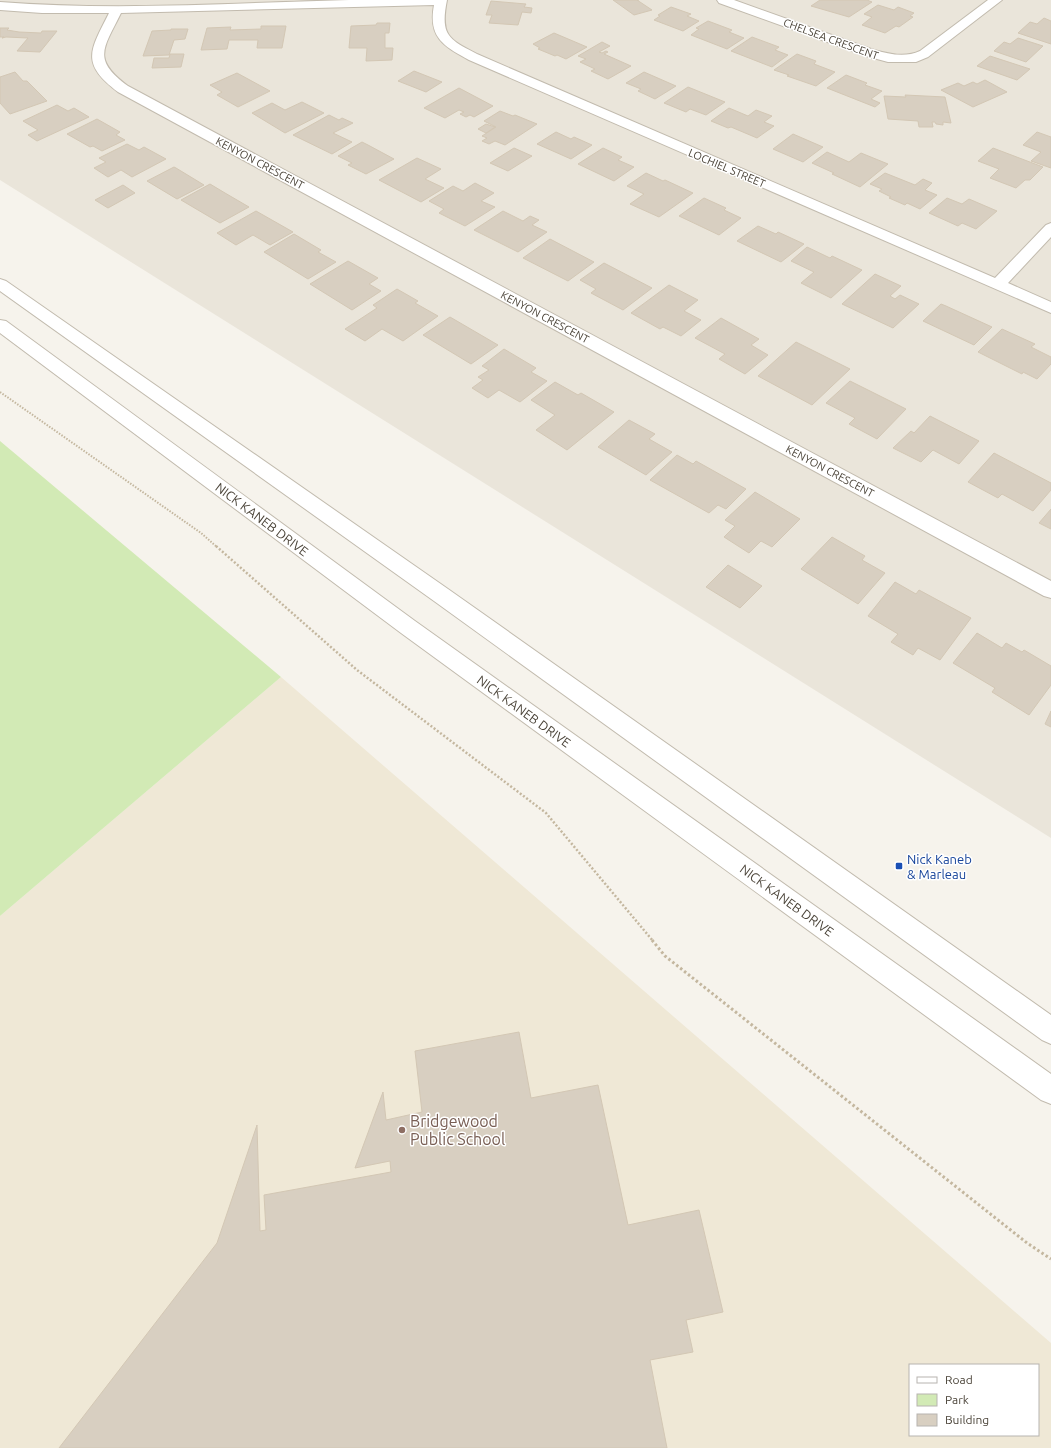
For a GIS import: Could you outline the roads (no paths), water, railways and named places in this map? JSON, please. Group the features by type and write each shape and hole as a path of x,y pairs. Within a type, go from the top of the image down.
{"street":[{"name":"CHELSEA CRESCENT","path":"723,0 870,53 892,59 904,59 924,54 996,0"},
{"path":"0,6 42,9 117,10 441,1"},
{"name":"LOCHIEL STREET","path":"441,1 439,30 441,35 454,47 473,57 1051,308"},
{"name":"KENYON CRESCENT","path":"117,10 96,54 100,69 110,81 122,90 1051,590"},
{"path":"997,285 1051,228"},
{"path":"0,284 454,604 1051,1031"},
{"name":"NICK KANEB DRIVE","path":"0,325 408,627 1051,1090"}],"place":[{"name":"Nick Kaneb & Marleau","path":"899,866"},
{"name":"Bridgewood Public School","path":"402,1130"}]}
